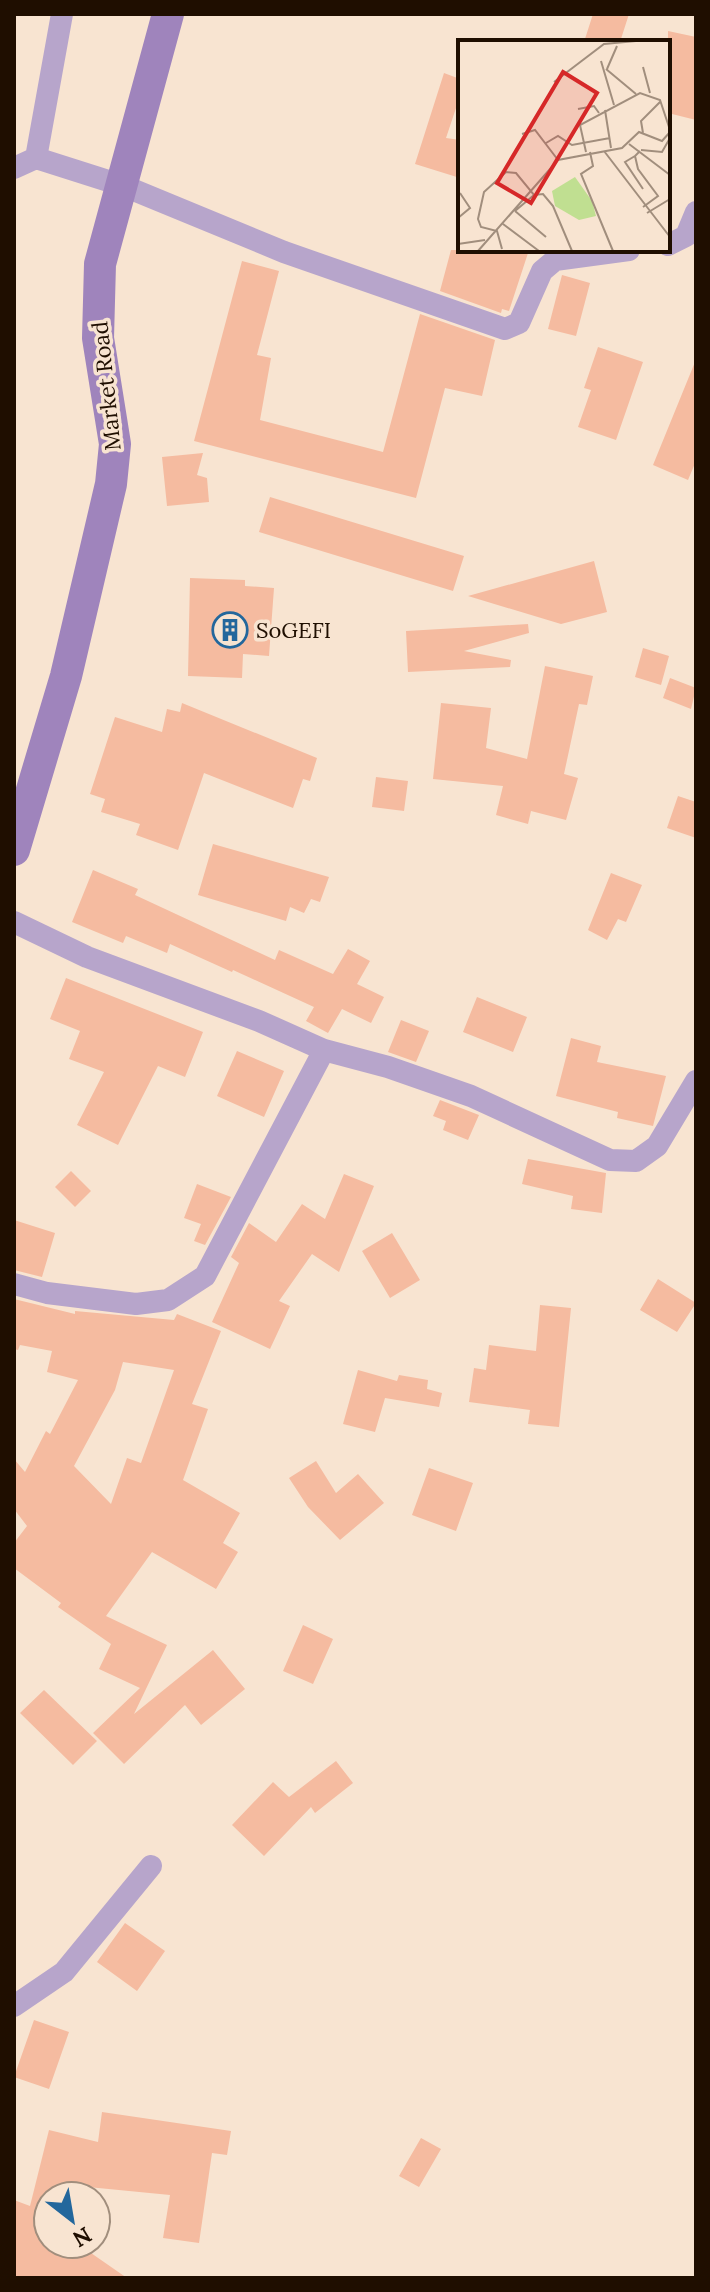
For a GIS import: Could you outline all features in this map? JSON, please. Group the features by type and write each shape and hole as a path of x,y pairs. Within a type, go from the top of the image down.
{"main road":[{"name":"Market Road","path":"14,850 66,676 111,484 115,444 98,338 100,264 124,186 168,14"}],"street":[{"path":"36,158 62,14"},
{"path":"14,168 36,158 124,186 284,252 505,329 519,323 542,271 555,260 614,252"},
{"path":"670,244 686,236 696,212"},
{"path":"14,922 87,957 259,1021 324,1050 388,1067 471,1096 610,1160 636,1161 657,1146 696,1081"},
{"path":"14,1284 47,1293 136,1304 168,1300 205,1276 324,1050"},
{"path":"14,2006 64,1972 151,1866"}],"building":[{"path":"593,14 629,14 621,40 585,40"},
{"path":"668,31 696,37 696,120 670,114"},
{"path":"444,73 458,78 458,102 446,138 458,140 458,177 415,164"},
{"path":"451,250 528,252 509,311 502,309 501,313 440,291"},
{"path":"242,261 279,271 257,355 271,358 260,420 383,452 420,314 495,340 482,396 445,388 416,498 194,441"},
{"path":"562,275 590,283 576,336 548,329"},
{"path":"598,347 643,362 616,440 578,427 591,390 584,388"},
{"path":"695,362 696,461 688,480 653,465"},
{"path":"203,453 197,475 207,478 209,502 167,506 162,457"},
{"path":"270,497 464,556 453,591 259,532"},
{"path":"594,561 607,612 561,624 468,596"},
{"name":"SoGEFI","path":"190,578 245,580 245,586 274,588 269,656 243,654 242,678 188,676"},
{"path":"528,624 529,633 464,651 511,660 510,667 408,672 406,631"},
{"path":"643,648 669,656 661,685 635,677"},
{"path":"545,666 593,676 587,705 579,704 564,774 578,778 566,820 531,811 528,824 496,815 503,786 433,779 441,703 491,708 486,748 527,759"},
{"path":"670,678 696,688 691,709 663,698"},
{"path":"182,703 317,758 310,781 303,779 293,808 204,773 178,850 136,835 140,824 101,812 105,799 90,794 115,717 162,732 167,709 180,712"},
{"path":"376,777 408,781 404,811 372,807"},
{"path":"678,796 696,802 696,838 667,828"},
{"path":"213,844 329,877 320,902 311,899 304,913 290,907 286,921 198,895"},
{"path":"93,870 138,889 135,895 275,960 279,950 333,974 348,949 370,961 357,984 384,997 371,1023 342,1009 328,1033 306,1021 314,1007 233,970 170,944 167,953 126,936 123,943 72,922"},
{"path":"611,873 642,885 626,922 618,919 607,940 588,930"},
{"path":"66,978 203,1032 185,1077 158,1066 118,1145 77,1125 104,1072 69,1059 80,1031 50,1019"},
{"path":"477,997 527,1017 513,1052 463,1032"},
{"path":"401,1020 429,1031 416,1062 388,1052"},
{"path":"571,1038 601,1046 597,1062 666,1076 653,1126 617,1118 618,1112 556,1096"},
{"path":"237,1051 284,1071 264,1117 217,1096"},
{"path":"440,1100 479,1115 468,1140 443,1130 446,1121 433,1116"},
{"path":"528,1159 606,1173 602,1213 571,1209 573,1196 522,1184"},
{"path":"71,1171 91,1191 75,1207 55,1187"},
{"path":"344,1174 374,1186 339,1272 312,1254 279,1301 290,1306 270,1349 212,1322 239,1263 231,1257 249,1223 276,1242 302,1204 325,1219"},
{"path":"197,1184 231,1197 205,1245 194,1241 201,1224 184,1218"},
{"path":"14,1220 55,1233 42,1277 14,1270"},
{"path":"392,1233 420,1280 390,1298 362,1251"},
{"path":"658,1279 696,1303 677,1332 640,1310"},
{"path":"14,1299 75,1314 75,1311 174,1320 177,1314 221,1331 192,1404 208,1409 183,1480 240,1513 223,1543 238,1552 216,1589 152,1552 106,1616 167,1645 134,1714 213,1650 245,1689 201,1725 185,1705 124,1764 93,1733 140,1688 99,1669 111,1644 58,1607 61,1603 14,1568 14,1543 27,1526 14,1509 14,1459 25,1472 46,1431 50,1434 78,1380 47,1372 52,1351 20,1345 18,1350 14,1349","holes":["123,1362 174,1370 141,1463 127,1458 111,1504 74,1466 115,1390"]},
{"path":"540,1305 571,1308 559,1427 528,1424 530,1410 469,1402 474,1368 486,1370 489,1345 536,1351"},
{"path":"358,1370 397,1381 399,1375 428,1380 427,1389 442,1393 439,1407 385,1398 375,1432 343,1424"},
{"path":"316,1461 336,1493 358,1474 384,1503 340,1540 308,1507 289,1478"},
{"path":"429,1468 473,1483 456,1531 412,1515"},
{"path":"303,1625 333,1639 313,1684 283,1671"},
{"path":"44,1690 97,1741 73,1765 20,1713"},
{"path":"336,1761 353,1783 315,1813 311,1807 264,1856 232,1825 273,1782 289,1797"},
{"path":"125,1923 165,1951 137,1991 97,1962"},
{"path":"34,2020 69,2032 49,2089 14,2077"},
{"path":"102,2112 231,2131 227,2155 212,2153 199,2243 163,2238 170,2195 112,2189 112,2180 36,2180 49,2130 98,2142"},
{"path":"421,2138 441,2149 419,2187 399,2176"},
{"path":"32,2198 32,2260 101,2260 127,2278 14,2278 14,2200 30,2206"}],"place":[{"name":"SoGEFI","path":"230,630"}]}
